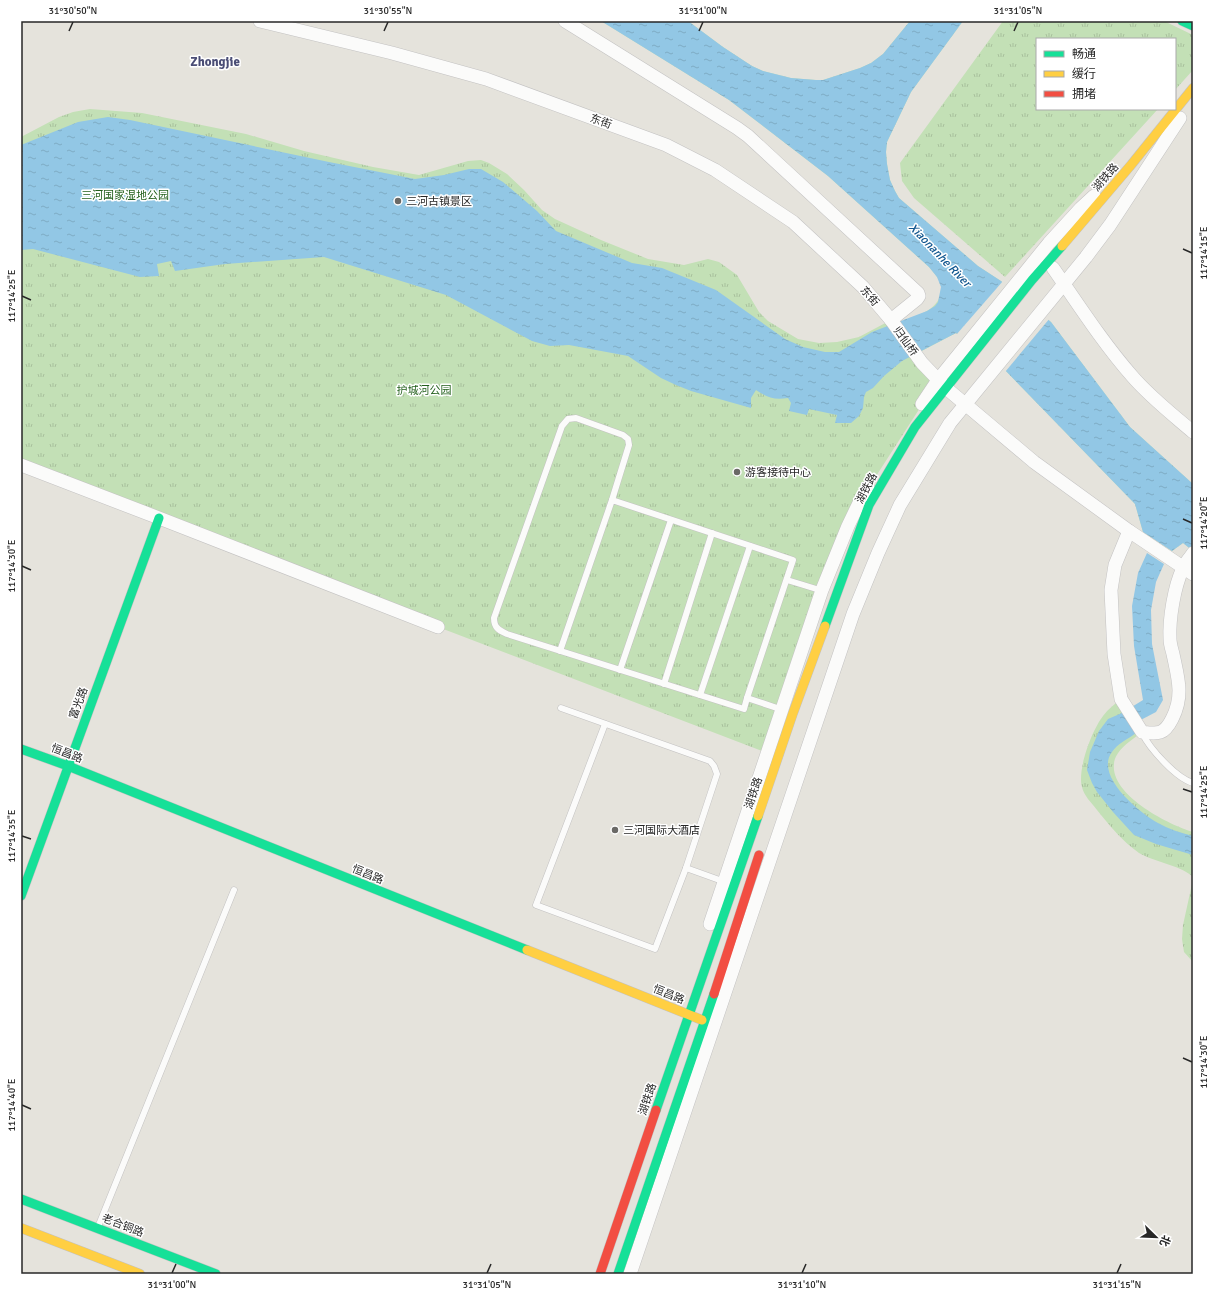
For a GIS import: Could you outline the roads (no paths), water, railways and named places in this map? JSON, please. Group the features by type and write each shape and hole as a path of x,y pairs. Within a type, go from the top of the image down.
{"main road":[{"path":"1182,21 1193,26"},
{"path":"1176,109 1193,88"},
{"name":"湖铁路","path":"791,713 839,596 869,505 915,427 946,387 981,350 1031,280 1052,268 1193,100"},
{"path":"1137,158 1175,110"},
{"name":"湖铁路","path":"944,406 946,387"},
{"name":"富光路","path":"21,896 159,518"},
{"name":"恒昌路","path":"21,749 68,766 705,1021"},
{"path":"618,1274 705,1021 760,849"},
{"name":"湖铁路","path":"600,1274 685,1013"},
{"name":"老合铜路","path":"21,1199 216,1274"},
{"path":"21,1228 140,1274"}],"street":[{"name":"东街","path":"260,21 392,53 486,79 666,145 715,170 793,222 863,287 891,320"},
{"path":"565,21 748,136 918,293 919,296 917,299 891,320"},
{"path":"630,1274 853,614 900,505 950,423 1086,258 1110,225 1180,117"},
{"path":"591,1274 791,713 822,590 848,526 860,501 946,387 964,348 1031,280 1049,243 1081,208 1137,158"},
{"path":"1052,268 1132,377 1193,432"},
{"name":"归仙桥","path":"891,320 922,363 965,404 1034,462 1129,531 1188,570"},
{"path":"21,465 438,627"},
{"path":"1129,531 1115,565 1111,590 1114,654 1121,699 1142,732 1157,734 1164,731 1174,716 1179,702 1179,683 1170,640 1171,617 1176,589 1188,570 1193,553"}],"lane":[{"path":"560,651 612,500 628,445 628,439 623,435 576,418 568,419 562,426 494,618 495,626 500,631 560,651 744,709 794,560 612,500"},
{"path":"620,670 671,520"},
{"path":"664,684 712,533"},
{"path":"700,695 750,546"},
{"path":"787,580 839,596"},
{"path":"747,698 791,713"},
{"path":"561,708 710,761 713,764 717,774 686,868 655,949 536,905 605,724"},
{"path":"1142,732 1147,742 1178,775 1193,783"},
{"path":"686,868 729,884"},
{"path":"98,1228 234,890"}],"water":[{"name":"三河国家湿地公园","path":"601,21 688,21 723,47 752,66 763,71 791,78 823,80 871,63 883,54 910,21 963,21 911,92 887,142 886,152 890,180 899,198 978,266 1001,281 1051,322 1130,427 1193,484 1193,551 1183,543 1172,551 1143,532 1135,504 1002,367 956,333 902,361 884,376 873,388 866,392 863,408 859,416 851,423 835,423 837,415 809,409 807,415 789,411 791,403 788,398 771,398 756,390 751,398 751,408 691,391 676,385 661,378 628,356 569,345 550,346 532,341 446,295 324,257 225,264 175,271 171,261 157,264 159,276 140,277 33,249 21,250 21,145 78,122 108,117 130,120 415,179 444,175 469,169 481,169 503,182 537,211 556,231 632,263 662,268 716,290 785,339 803,347 825,352 839,352 872,332 927,311 935,306 938,302 941,287 937,277 929,267 828,176 729,100"},
{"path":"1147,553 1164,564 1156,582 1151,610 1152,644 1163,700 1156,712 1133,724 1136,733 1114,749 1108,762 1109,772 1122,793 1150,818 1175,831 1193,836 1193,855 1156,844 1134,835 1097,792 1087,770 1090,752 1099,731 1108,719 1122,713 1143,700 1134,646 1132,606 1138,573"}],"place":[{"name":"三河古镇景区","path":"398,201"},
{"name":"游客接待中心","path":"737,472"},
{"name":"三河国际大酒店","path":"615,830"}],"district":[{"name":"Zhongjie","path":"215,61"}],"water label":[{"name":"Xiaonanhe River","path":"940,255"}],"park label":[{"name":"护城河公园","path":"424,390"}]}
